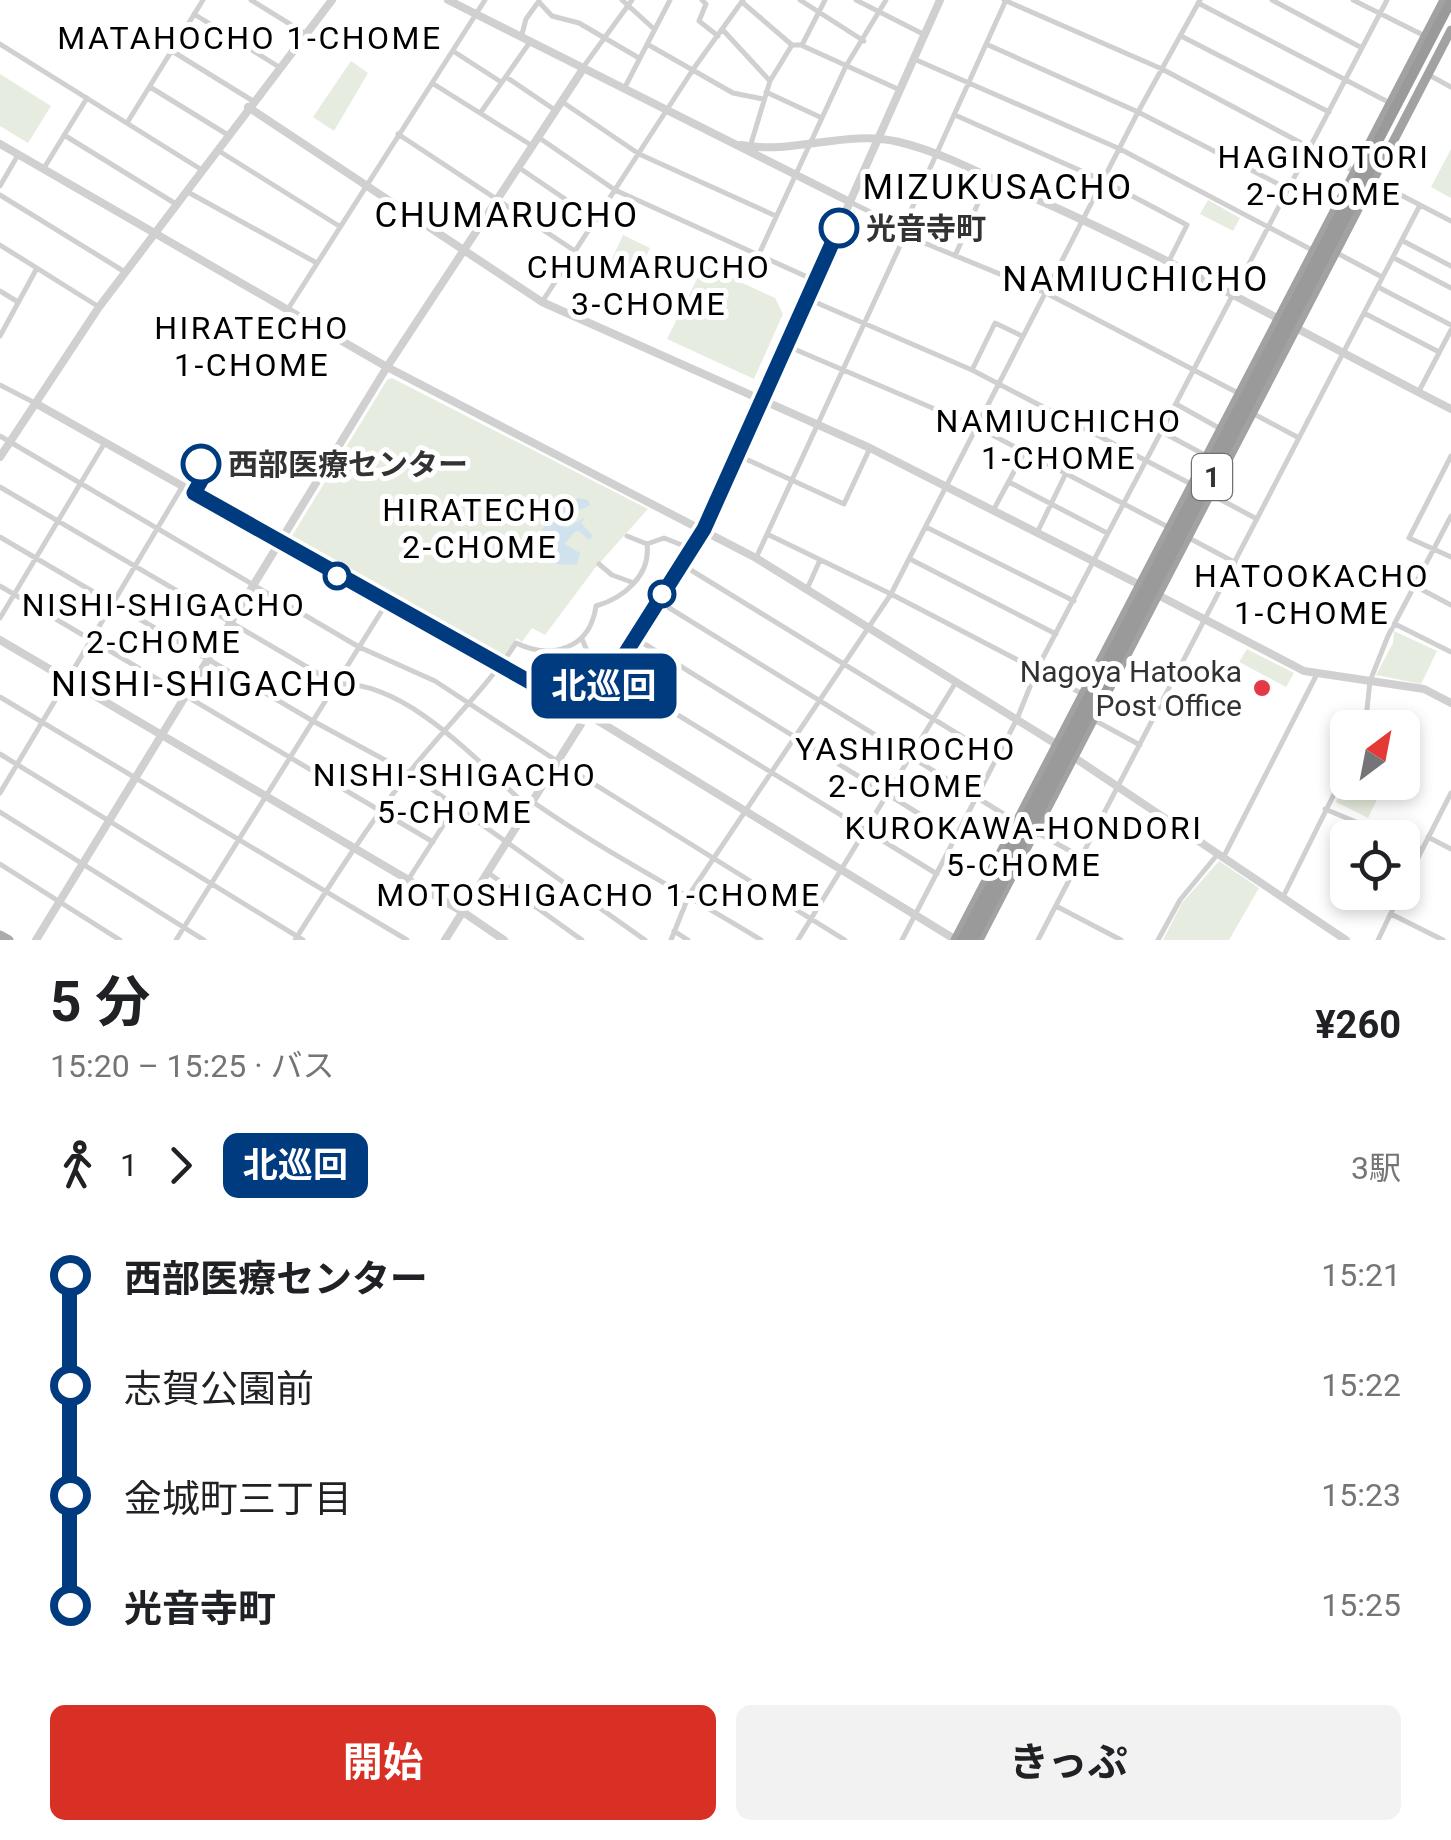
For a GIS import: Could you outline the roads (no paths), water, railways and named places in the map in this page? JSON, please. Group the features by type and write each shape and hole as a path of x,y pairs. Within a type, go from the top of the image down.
{"highway":[{"path":"957,940 1312,250 1425,36 1448,0"},
{"name":"1","path":"957,940 1448,0"},
{"name":"1","path":"976,940 1451,14"},
{"path":"976,940 1075,758 1451,30"}],"main road":[{"path":"0,934 8,940"}],"street":[{"path":"128,123 203,0"},
{"path":"251,0 306,34"},
{"path":"0,457 99,307 332,0"},
{"path":"448,0 714,136 746,146 904,232 1046,293 1238,393"},
{"path":"287,312 485,0"},
{"path":"624,90 670,0"},
{"path":"702,0 706,4 699,21 718,36"},
{"path":"542,302 742,0 792,46 802,45 900,90"},
{"path":"800,0 864,40"},
{"path":"802,45 825,0"},
{"path":"856,0 924,35"},
{"path":"759,254 846,66 886,0"},
{"path":"445,940 704,529 940,0"},
{"path":"756,558 1005,0 1162,69 1354,171"},
{"path":"1272,0 1362,48"},
{"path":"1353,0 1425,36"},
{"path":"902,940 1107,533 1388,0"},
{"path":"481,112 526,40 526,19 538,1 552,16 578,23 640,58"},
{"path":"36,940 164,737 387,367 627,2 654,29"},
{"path":"671,940 688,895 891,594 1138,112 1199,2 1390,103"},
{"path":"194,14 279,67"},
{"path":"722,29 770,81"},
{"path":"1181,36 1328,112"},
{"path":"0,44 202,170"},
{"path":"646,44 734,93 765,96 823,118"},
{"path":"986,44 1138,112 1288,188"},
{"path":"746,146 770,81 792,46"},
{"path":"172,51 542,302 870,448 1304,672 1424,689 1451,703"},
{"path":"453,51 639,154 776,216"},
{"path":"914,59 1120,149 1312,250"},
{"path":"1428,75 1451,87"},
{"path":"432,82 532,146"},
{"path":"150,87 228,135"},
{"path":"43,170 87,98"},
{"path":"955,115 1104,182 1187,225 1168,264"},
{"path":"64,134 176,204"},
{"path":"398,134 576,251"},
{"path":"538,137 615,190 816,280"},
{"path":"746,146 780,147 878,138 937,155 1085,220 1451,410"},
{"path":"0,144 387,367 756,558 1057,745 1346,940"},
{"path":"217,150 339,226"},
{"path":"0,186 18,155"},
{"path":"518,167 596,220"},
{"path":"955,256 989,178"},
{"path":"1374,181 1451,222"},
{"path":"186,191 316,263"},
{"path":"0,195 125,272"},
{"path":"1038,940 1420,205"},
{"path":"1403,241 1451,266"},
{"path":"0,245 99,307"},
{"path":"1336,253 1383,278"},
{"path":"1394,258 1451,288"},
{"path":"0,335 37,268"},
{"path":"1378,286 1451,327 1418,392"},
{"path":"0,292 18,302"},
{"path":"808,299 972,370 1191,484"},
{"path":"1364,313 1439,352"},
{"path":"972,370 995,323 1023,336"},
{"path":"787,346 977,427 1168,527"},
{"path":"0,385 587,714 957,940"},
{"path":"1176,404 1220,428"},
{"path":"1254,414 1300,438"},
{"path":"1162,432 1206,455"},
{"path":"0,436 359,647 435,680 557,761 845,940"},
{"path":"0,618 104,444"},
{"path":"737,455 844,504 870,448"},
{"path":"994,509 1025,451"},
{"path":"1451,456 1409,538 1451,557"},
{"path":"1037,533 1066,473"},
{"path":"1009,482 1107,533"},
{"path":"0,486 336,684 384,691 443,732 530,804 761,940"},
{"path":"0,793 182,487"},
{"path":"1212,495 1258,520"},
{"path":"1367,710 1370,681 1451,516"},
{"path":"926,527 1074,601"},
{"path":"767,534 1084,694"},
{"path":"626,536 647,544 664,538 687,547"},
{"path":"0,537 409,773 645,940"},
{"path":"1189,538 1236,563"},
{"path":"0,754 299,939 326,890 381,811 500,667 516,642 535,651 554,652 582,639 592,626 596,606 615,599 634,583 647,560 647,544"},
{"path":"910,559 1056,634"},
{"path":"806,589 820,560"},
{"path":"599,564 612,575 634,583"},
{"path":"681,564 997,758"},
{"path":"0,586 432,842"},
{"path":"1414,586 1451,605"},
{"path":"658,601 1018,822"},
{"path":"176,940 386,604"},
{"path":"1396,624 1451,652"},
{"path":"635,638 956,836"},
{"path":"582,639 593,660 612,674 936,874"},
{"path":"0,640 504,940"},
{"path":"1158,940 1180,900 1220,857 1317,674"},
{"path":"798,940 956,682"},
{"path":"0,697 407,940"},
{"path":"1094,720 1141,745"},
{"path":"1420,853 1450,797"},
{"path":"1282,897 1330,800"},
{"path":"408,880 455,806"},
{"path":"1325,809 1351,820"},
{"path":"0,812 204,940"},
{"path":"1036,832 1081,857"},
{"path":"1428,837 1451,848"},
{"path":"0,864 120,940"},
{"path":"487,872 582,940"},
{"path":"1056,906 1121,940"},
{"path":"1378,940 1393,910"},
{"path":"1391,914 1444,940"},
{"path":"674,931 688,940"}],"water":[{"path":"578,498 588,500 590,505 578,511 570,507 564,518 557,519 566,528 586,517 581,523 593,536 589,540 579,531 574,532 565,544 580,553 577,564 551,562 536,541 544,527 543,504 567,505"}],"place":[{"name":"光音寺町","path":"839,228"},
{"name":"西部医療センター","path":"201,464"},
{"name":"Nagoya Hatooka Post Office","path":"1262,688"}],"district":[{"name":"MATAHOCHO 1-CHOME","path":"250,38"},
{"name":"HAGINOTORI 2-CHOME","path":"1324,176"},
{"name":"MIZUKUSACHO","path":"998,187"},
{"name":"CHUMARUCHO","path":"507,215"},
{"name":"NAMIUCHICHO","path":"1136,279"},
{"name":"CHUMARUCHO 3-CHOME","path":"649,286"},
{"name":"HIRATECHO 1-CHOME","path":"252,346"},
{"name":"NAMIUCHICHO 1-CHOME","path":"1059,440"},
{"name":"HIRATECHO 2-CHOME","path":"480,528"},
{"name":"HATOOKACHO 1-CHOME","path":"1312,594"},
{"name":"NISHI-SHIGACHO 2-CHOME","path":"164,624"},
{"name":"NISHI-SHIGACHO","path":"205,684"},
{"name":"YASHIROCHO 2-CHOME","path":"906,768"},
{"name":"NISHI-SHIGACHO 5-CHOME","path":"455,794"},
{"name":"KUROKAWA-HONDORI 5-CHOME","path":"1024,846"},
{"name":"MOTOSHIGACHO 1-CHOME","path":"599,895"}]}
